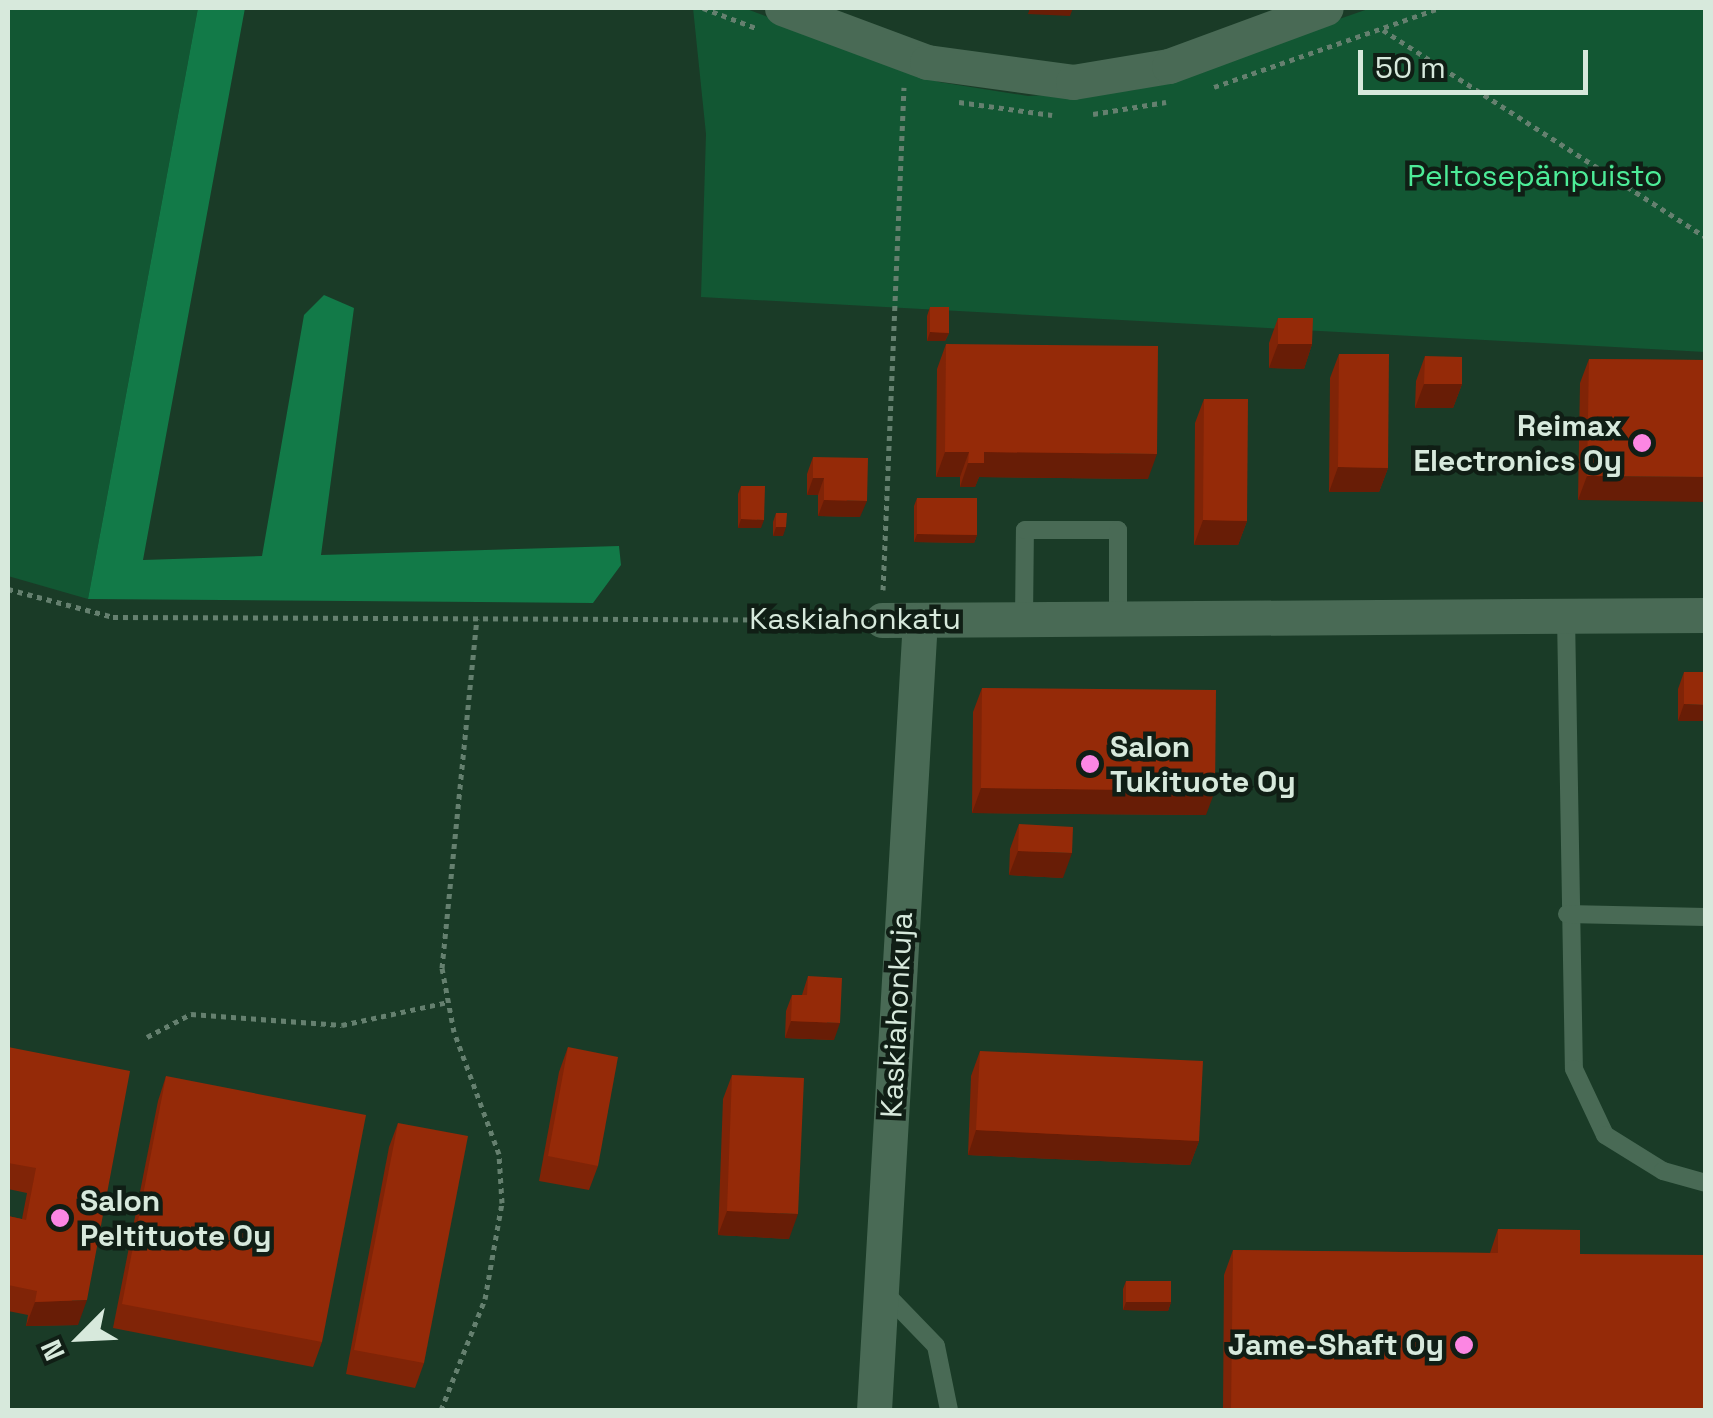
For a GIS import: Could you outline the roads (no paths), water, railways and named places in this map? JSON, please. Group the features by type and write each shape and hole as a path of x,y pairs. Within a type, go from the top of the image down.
{"street":[{"path":"782,8 927,62 1073,82 1155,70 1293,14 1326,8"},
{"name":"Kaskiahonkatu","path":"882,620 1706,616"},
{"name":"Kaskiahonkuja","path":"874,1410 920,620"}],"lane":[{"path":"1024,619 1024,530 1118,530 1118,618"},
{"path":"1566,616 1567,1020 1584,1106 1627,1153 1706,1183"},
{"path":"1567,914 1706,917"},
{"path":"881,1289 936,1346 950,1410"}],"place":[{"name":"Reimax Electronics Oy","path":"1642,443"},
{"name":"Salon Tukituote Oy","path":"1090,764"},
{"name":"Salon Peltituote Oy","path":"60,1218"},
{"name":"Jame-Shaft Oy","path":"1464,1345"}],"park label":[{"name":"Peltosepänpuisto","path":"1535,176"}]}
